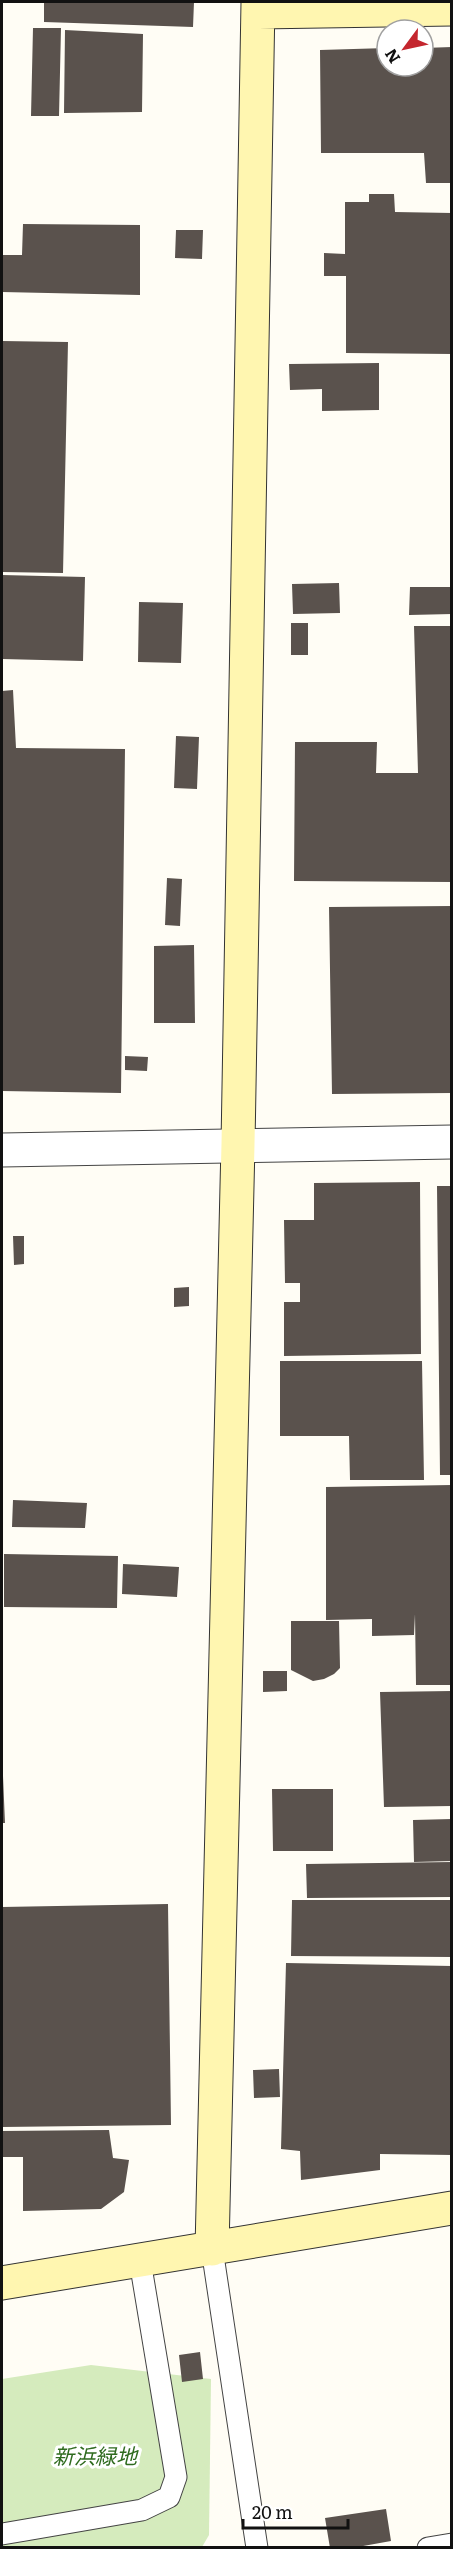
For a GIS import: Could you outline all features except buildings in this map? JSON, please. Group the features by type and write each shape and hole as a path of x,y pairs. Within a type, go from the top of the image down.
{"street":[{"path":"212,2249 238,1144 258,7 452,9"},
{"path":"2,1150 238,1144 452,1142"},
{"path":"2,2283 452,2208"}],"lane":[{"path":"212,2249 257,2547"},
{"path":"2,2534 142,2510 169,2497 176,2477 140,2260"},
{"path":"429,2547 452,2544"}],"green space":[{"name":"新浜緑地","path":"91,2365 211,2379 209,2535 202,2547 2,2548 2,2379"}]}
